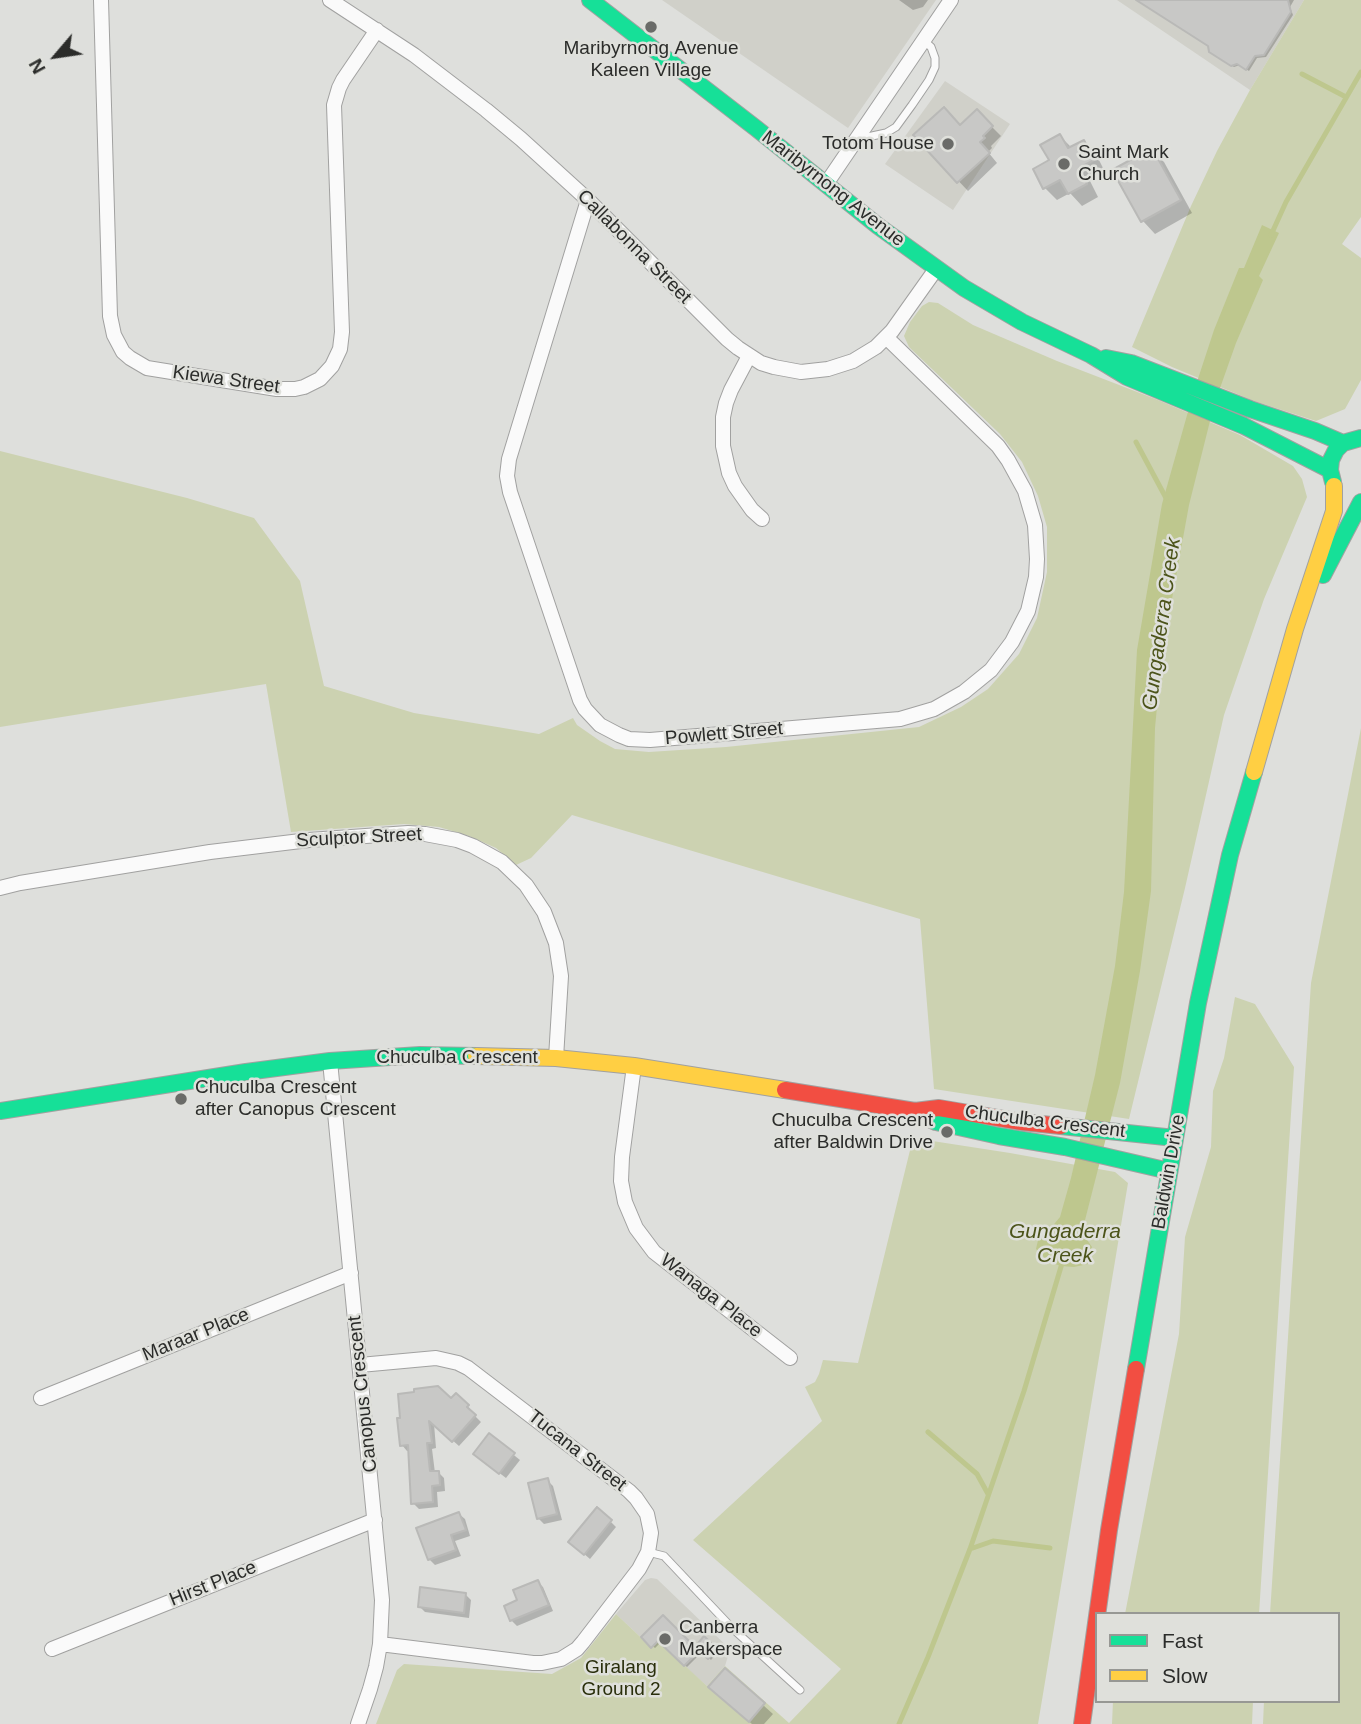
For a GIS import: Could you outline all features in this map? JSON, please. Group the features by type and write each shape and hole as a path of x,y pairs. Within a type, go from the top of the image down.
{"street":[{"name":"Kiewa Street","path":"101,0 110,316 114,335 123,352 147,368 277,389 295,389 320,379 332,366 340,349 342,332 334,105 339,88 377,30"},
{"name":"Callabonna Street","path":"330,0 424,62 530,146 727,339 749,356 774,367 801,372 828,369 853,361 886,337 936,269"},
{"name":"Maribyrnong Avenue","path":"590,0 878,226 964,288 1022,322 1091,355 1130,363 1332,478 1341,494 1361,502"},
{"path":"826,184 951,0"},
{"name":"Powlett Street","path":"588,200 509,459 507,475 510,492 575,690 592,718 609,731 629,738 650,740 900,719 934,709 964,692 991,670 1017,635 1028,611 1036,577 1037,542 1025,491 1009,460 998,446 886,337"},
{"path":"749,356 726,403 723,446 729,474 735,486 762,519"},
{"name":"Maribyrnong Avenue","path":"1165,384 1250,409 1343,443"},
{"path":"1343,443 1361,437"},
{"name":"Baldwin Drive","path":"1098,1612 1198,1003 1230,855 1294,629 1334,510 1331,460 1343,443"},
{"name":"Baldwin Drive","path":"1294,629 1361,502"},
{"name":"Sculptor Street","path":"0,888 210,852 309,840 408,833 457,840 488,853 514,873 536,898 548,920 556,943 561,976 556,1058"},
{"name":"Chuculba Crescent","path":"0,1111 330,1061 466,1055 556,1058 634,1066 915,1111 939,1108 1022,1122 1175,1138"},
{"name":"Canopus Crescent","path":"330,1061 382,1600 380,1644 370,1689 358,1724"},
{"name":"Wanaga Place","path":"634,1066 621,1181 625,1202 636,1228 654,1252 790,1358"},
{"name":"Chuculba Crescent","path":"915,1111 936,1122 1169,1171"},
{"name":"Maraar Place","path":"41,1398 351,1273"},
{"name":"Tucana Street","path":"360,1365 436,1359 458,1363 468,1368 636,1498 650,1523 648,1552"},
{"name":"Hirst Place","path":"52,1649 375,1520"},
{"path":"380,1644 533,1663 561,1659 583,1642 639,1569 648,1552"},
{"name":"Baldwin Drive","path":"1082,1724 1095,1631"}],"lane":[{"path":"857,139 886,134 896,127 929,80 935,67 934,58 931,47 923,41"},
{"path":"648,1552 664,1556 732,1628 800,1690"}],"shaded area":[{"path":"662,0 936,0 848,128"},
{"path":"1117,0 1304,0 1250,90"},
{"name":"Totom House","path":"945,81 1010,124 953,210 885,164"},
{"path":"657,1579 732,1651 725,1666 707,1686 684,1666 651,1647 616,1614 645,1580"}],"green space":[{"path":"1304,0 1361,0 1361,217 1342,244 1361,258 1361,380 1345,409 1316,421 1254,401 1132,347 1217,151"},
{"path":"929,302 938,303 973,325 1057,361 1240,435 1293,466 1302,479 1307,497 1264,599 1224,715 1129,1119 934,1089 920,919 572,815 531,858 516,865 496,848 439,827 404,824 291,832 266,684 0,727 0,451 187,498 254,518 300,581 324,686 414,713 539,734 573,718 577,725 615,749 649,752 726,747 919,727 961,707 988,689 1019,654 1037,618 1047,572 1047,527 1038,496 1022,462 1000,434 909,347 904,336 910,322 922,306"},
{"path":"1361,728 1361,1724 1263,1724 1264,1703 1340,1703 1340,1612 1270,1612 1311,983"},
{"path":"1235,997 1255,1004 1294,1067 1259,1612 1125,1612 1179,1334 1185,1237 1211,1147 1213,1091 1224,1058"},
{"name":"Giralang Ground 2","path":"913,1138 1115,1172 1128,1183 1038,1724 376,1724 397,1670 404,1664 552,1674 581,1658 616,1614 651,1647 658,1641 707,1686 725,1666 789,1723 841,1669 693,1540 822,1421 805,1387 815,1382 823,1360 858,1363"},
{"path":"1113,1703 1253,1703 1252,1724 1112,1724"}],"water":[{"name":"Gungaderra Creek","path":"1262,225 1279,233 1259,276 1263,280 1236,343 1214,405 1189,505 1162,654 1155,728 1151,891 1120,1083 1084,1224 1085,1237 1092,1247 1088,1264 1061,1266 1049,1262 1036,1249 1039,1236 1050,1229 1060,1217 1071,1178 1095,1075 1115,966 1124,892 1137,650 1162,504 1214,330 1239,268 1244,268"}],"building":[{"path":"1136,0 1288,0 1291,12 1264,55 1255,56 1246,70 1237,64 1231,66 1209,52 1208,46"},
{"path":"944,107 960,125 977,109 993,126 980,142 990,153 957,183 913,135"},
{"name":"Saint Mark Church","path":"1060,134 1068,148 1084,140 1094,160 1079,168 1087,184 1068,194 1060,180 1043,189 1033,169 1049,160 1040,145"},
{"path":"1152,148 1181,200 1141,222 1112,170"},
{"path":"438,1386 451,1398 456,1393 476,1415 452,1442 429,1421 432,1443 427,1443 430,1471 439,1471 440,1485 432,1486 433,1502 411,1504 408,1445 400,1446 398,1394"},
{"path":"489,1433 515,1453 499,1474 473,1454"},
{"path":"548,1478 557,1514 537,1519 528,1483"},
{"path":"597,1507 612,1520 584,1555 568,1542"},
{"path":"459,1512 466,1530 451,1535 456,1550 428,1560 416,1528"},
{"path":"538,1580 549,1605 510,1621 504,1606 517,1600 513,1590"},
{"path":"420,1587 466,1593 464,1613 418,1607"},
{"name":"Canberra Makerspace","path":"663,1615 695,1647 704,1636 717,1649 708,1659 699,1651 684,1666 658,1641 651,1648 641,1637"},
{"path":"725,1668 765,1703 749,1722 708,1687"}],"waterway":[{"name":"Gungaderra Creek","path":"1271,235 1286,202 1361,72"},
{"path":"1302,74 1346,97"},
{"path":"1136,442 1166,498"},
{"name":"Gungaderra Creek","path":"899,1724 970,1549 1024,1391 1063,1260"},
{"path":"928,1432 977,1474 988,1494"},
{"path":"970,1549 993,1541 1050,1548"}],"traffic: fast":[{"path":"590,0 878,226 964,288 1127,377 1244,426 1330,470"},
{"path":"1106,358 1131,363 1343,443"},
{"path":"1333,482 1330,470 1336,450 1343,443 1361,438"},
{"path":"1323,575 1361,502"},
{"path":"1136,1369 1198,1003 1230,855 1254,772"},
{"path":"0,1111 330,1061 420,1055 476,1056"},
{"path":"915,1112 936,1122 1169,1171"},
{"path":"1061,1126 1175,1138"}],"traffic: slow":[{"path":"1254,772 1295,629 1334,511 1334,486"},
{"path":"476,1056 556,1058 634,1066 785,1090"}],"traffic: jam":[{"path":"785,1090 915,1111 939,1108 1061,1126"},
{"path":"1098,1612 1136,1369"},
{"path":"1082,1724 1095,1631"}],"place":[{"name":"Maribyrnong Avenue Kaleen Village","path":"651,27"},
{"name":"Totom House","path":"948,144"},
{"name":"Saint Mark Church","path":"1064,164"},
{"name":"Chuculba Crescent after Canopus Crescent","path":"181,1099"},
{"name":"Chuculba Crescent after Baldwin Drive","path":"947,1132"},
{"name":"Canberra Makerspace","path":"665,1639"}]}
